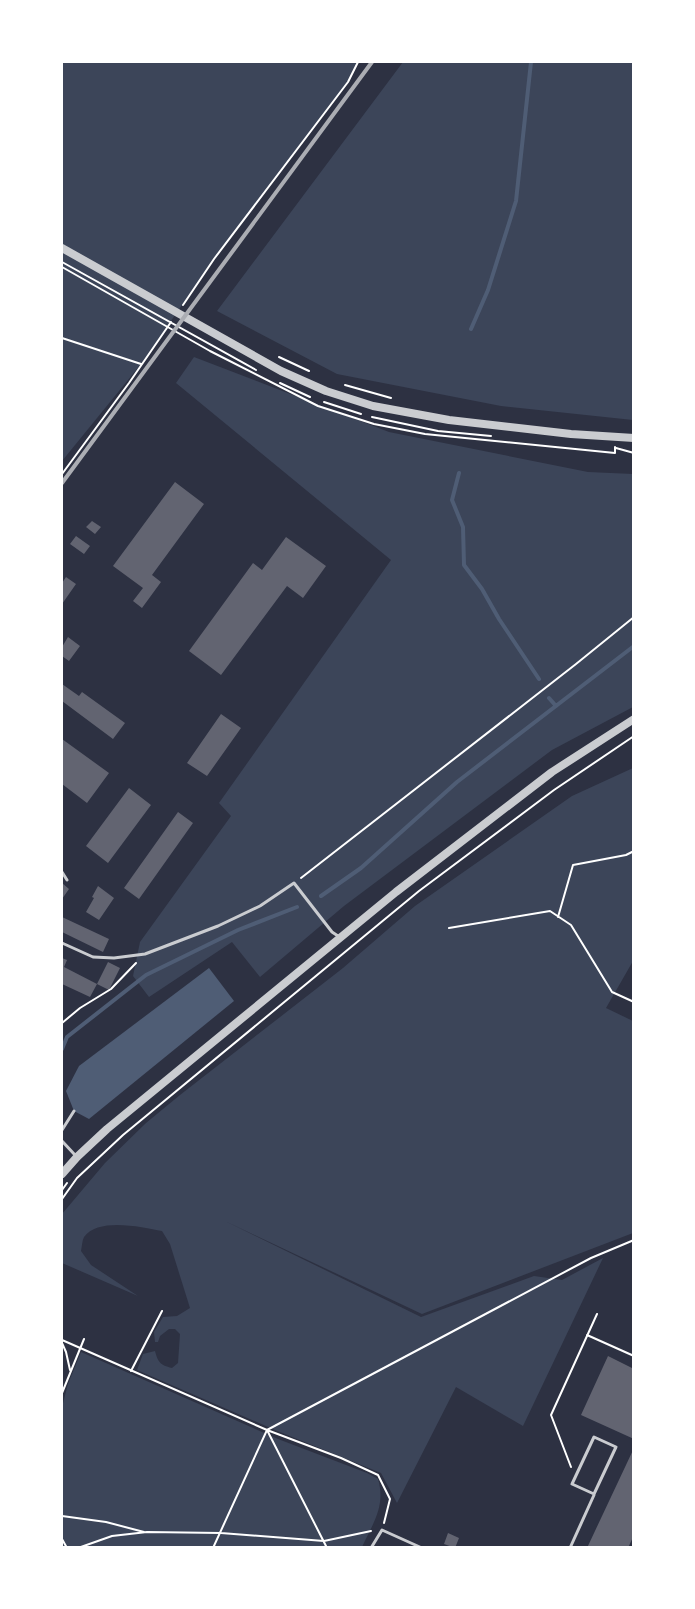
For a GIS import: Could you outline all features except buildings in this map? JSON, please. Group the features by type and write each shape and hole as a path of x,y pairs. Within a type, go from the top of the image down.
{"street":[{"path":"62,248 281,371 326,391 373,406 449,420 633,438"},
{"path":"62,1174 106,1129 339,937 552,772 633,719"}],"lane":[{"path":"62,872 67,880"},
{"path":"62,943 93,957 114,958 145,954 218,926 249,911 294,883 332,932 339,937"},
{"path":"62,1130 74,1112"},
{"path":"62,1141 77,1157"},
{"path":"570,1548 616,1447 594,1437 572,1484 594,1494"},
{"path":"371,1548 382,1530 422,1548"}],"path":[{"path":"179,310 214,259 348,82 358,62"},
{"path":"62,262 211,346"},
{"path":"62,267 210,351"},
{"path":"62,474 175,316"},
{"path":"62,338 141,364"},
{"path":"277,356 309,371"},
{"path":"342,384 396,399"},
{"path":"294,883 633,617"},
{"path":"62,1199 76,1178 123,1136 410,898 554,790 633,736"},
{"path":"558,917 573,865 626,855 633,851"},
{"path":"449,928 550,911 571,925 612,992 633,1002"},
{"path":"62,1023 80,1008 111,989 145,954"},
{"path":"213,1548 267,1430 591,1258 633,1240"},
{"path":"131,1371 162,1311"},
{"path":"575,1478 551,1416 597,1314"},
{"path":"587,1335 633,1356"},
{"path":"62,1393 84,1339"},
{"path":"62,1342 378,1475 390,1499 382,1530 354,1533 324,1540 221,1533 147,1532 112,1536 78,1548"},
{"path":"62,1342 70,1370"},
{"path":"267,1430 327,1548"},
{"path":"62,1516 106,1522 147,1532"},
{"path":"62,1539 67,1548"}],"shaded area":[{"path":"62,62 358,62 348,82 214,259 141,364 62,461"},
{"path":"403,62 633,62 633,420 501,406 337,374 217,311"},
{"path":"194,357 389,432 588,472 633,474 633,707 552,750 344,906 260,977 232,942 149,997 133,976 140,942 231,816 219,803 391,560 176,383"},
{"path":"633,768 633,961 606,1008 633,1021 633,1233 422,1314 225,1221 421,1317 534,1276 562,1280 603,1258 523,1426 456,1387 397,1503 381,1473 137,1370 143,1354 155,1351 165,1366 172,1368 178,1363 180,1334 175,1329 169,1329 160,1336 158,1342 155,1342 154,1332 163,1317 177,1316 190,1308 170,1244 162,1231 121,1225 99,1227 84,1237 81,1251 91,1265 138,1296 62,1263 62,1214 105,1163 146,1123 343,968 415,906 572,796"},
{"path":"209,968 234,1001 89,1119 74,1111 66,1091 79,1066"},
{"path":"81,1352 278,1439 378,1479 379,1506 362,1547 62,1548 62,1407 68,1384"}],"waterway":[{"path":"471,329 488,290 516,201 531,62"},
{"path":"459,473 452,500 463,527 464,565 482,589 539,679"},
{"path":"321,896 361,868 457,782 634,646"},
{"path":"549,698 556,706"},
{"path":"62,1049 67,1037 146,975 238,930 297,907"}],"railway":[{"path":"62,483 372,62"}]}
